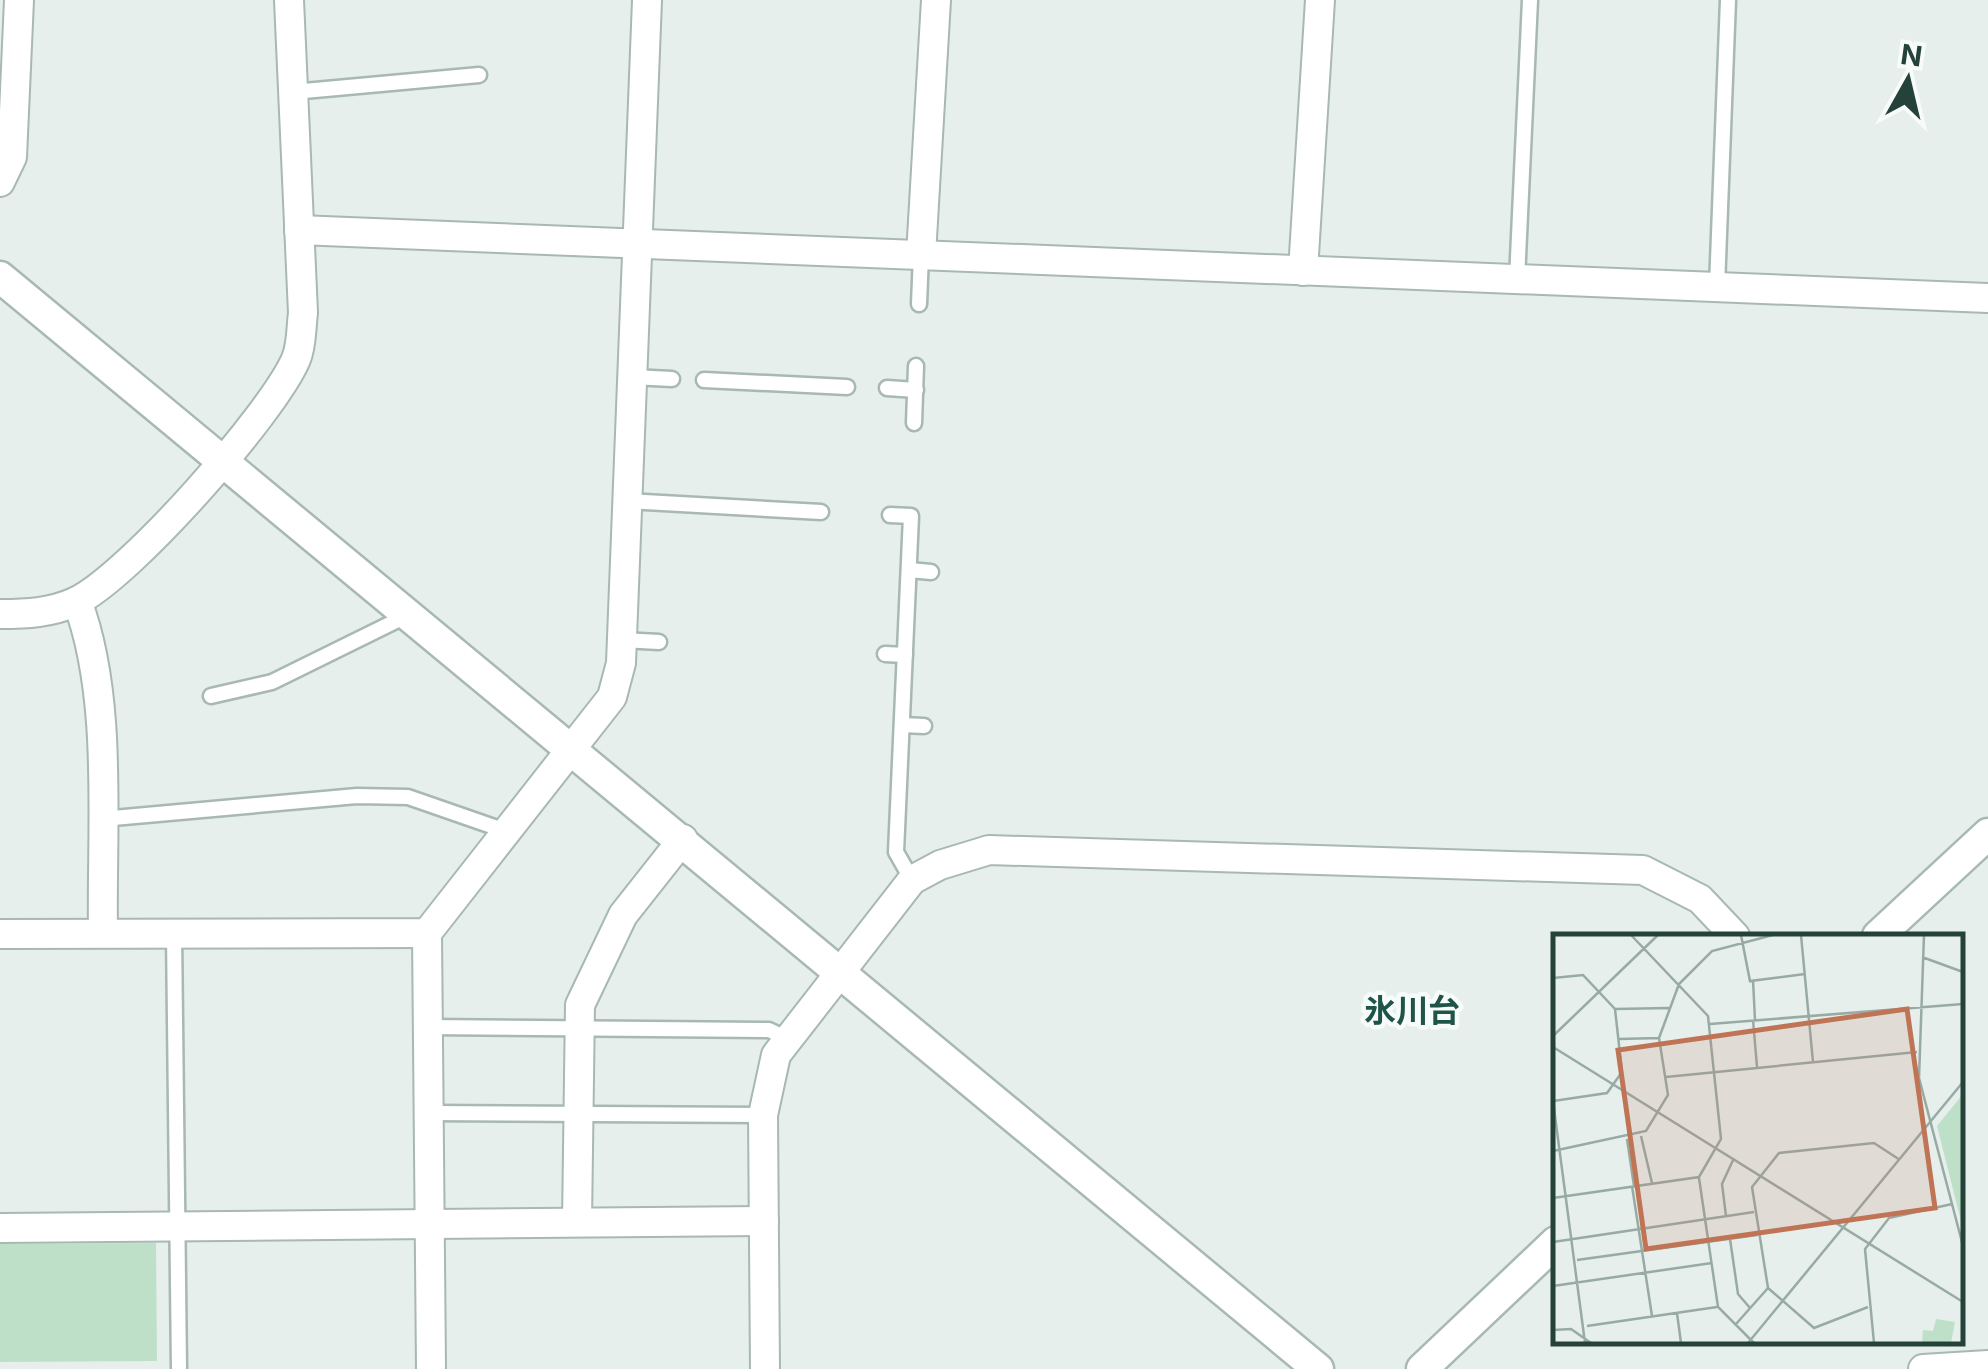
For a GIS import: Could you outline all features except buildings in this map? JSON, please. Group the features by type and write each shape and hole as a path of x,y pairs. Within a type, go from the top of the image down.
{"street":[{"path":"0,182 12,157 19,0"},
{"path":"0,614 37,614 77,601 112,576 277,394 298,355 302,313 300,230 289,0"},
{"path":"431,1369 427,932 612,697 622,640 647,0"},
{"path":"921,255 936,0"},
{"path":"1303,270 1320,0"},
{"path":"300,230 1988,298"},
{"path":"0,276 570,750 683,838 1318,1369"},
{"path":"77,601 89,632 96,680 103,933"},
{"path":"1880,934 1988,834"},
{"path":"577,1222 580,1005 623,914 683,838"},
{"path":"765,1369 763,1115 776,1056 786,1038 912,880 940,864 990,850 1643,870 1700,899 1733,934"},
{"path":"0,934 427,932"},
{"path":"0,1228 764,1220"},
{"path":"1422,1369 1553,1245"},
{"path":"1923,1369 1988,1365"}],"lane":[{"path":"1516,279 1530,0"},
{"path":"1717,287 1728,0"},
{"path":"293,92 479,75"},
{"path":"919,304 921,255"},
{"path":"916,366 919,421"},
{"path":"632,377 672,379"},
{"path":"704,380 847,386"},
{"path":"887,388 916,390"},
{"path":"627,501 822,512"},
{"path":"890,515 910,516 896,852 912,880"},
{"path":"908,570 931,572"},
{"path":"211,696 272,682 408,615"},
{"path":"622,640 659,642"},
{"path":"886,654 905,655"},
{"path":"902,725 924,726"},
{"path":"101,819 374,796 408,798 506,831"},
{"path":"174,933 180,1369"},
{"path":"428,1026 770,1030 786,1038"},
{"path":"429,1113 763,1115"}],"green space":[{"path":"156,1243 157,1361 0,1362 0,1244"}],"district":[{"name":"氷川台","path":"1412,1010"}]}
